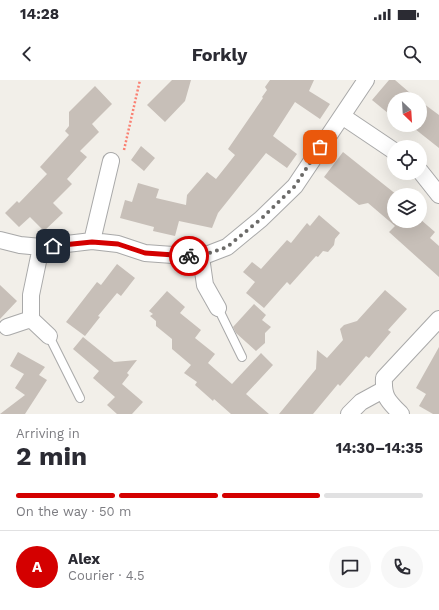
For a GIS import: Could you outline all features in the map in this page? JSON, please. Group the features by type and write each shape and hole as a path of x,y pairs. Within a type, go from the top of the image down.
{"street":[{"path":"0,240 20,245 41,247 92,242 118,244 145,253 201,256 227,247 261,219 295,186 366,80"},
{"path":"342,116 387,146"},
{"path":"92,242 111,161"},
{"path":"427,180 439,195"},
{"path":"41,247 32,288 31,319 49,336"},
{"path":"201,256 205,285 218,308"},
{"path":"7,327 31,319"},
{"path":"401,414 388,401 383,390 384,378 439,319"},
{"path":"348,414 361,402 383,390"}],"lane":[{"path":"218,308 242,357"},
{"path":"49,336 80,398"}],"path":[{"path":"111,161 121,161 129,133 140,80"}],"building":[{"path":"172,80 191,80 185,101 165,122 147,105"},
{"path":"270,80 314,80 309,91 330,104 320,119 295,102 273,136 297,154 287,168 266,153 218,213 212,228 179,221 175,236 153,231 154,227 120,218 125,200 132,202 138,183 159,189 156,198 186,205 187,195 207,172 216,179 235,155 228,149 263,98 262,97 267,90 265,87"},
{"path":"389,80 395,80 409,92 387,92 387,112 372,100"},
{"path":"95,86 112,104 92,124 99,132 80,151 87,157 67,179 72,184 53,203 63,213 44,231 30,217 19,227 5,213 17,201 19,203 47,174 40,167 69,135 65,131 69,126 69,112"},
{"path":"427,106 439,115 439,148 419,132 427,132"},
{"path":"141,146 155,158 144,171 131,160"},
{"path":"343,152 388,188 387,188 387,219 368,203 359,205 324,177"},
{"path":"319,215 340,233 335,239 334,245 328,252 323,251 318,257 316,256 290,285 287,282 264,308 246,293 255,282 243,272 252,262 261,269 287,240 291,243 307,223 310,226"},
{"path":"427,225 435,232 430,238 439,246 439,277 389,232 393,228 427,228"},
{"path":"117,264 135,278 121,296 117,293 98,316 100,317 85,336 66,322 97,282 101,285"},
{"path":"0,285 17,301 0,319"},
{"path":"385,290 407,309 388,330 391,332 369,358 366,356 340,386 338,384 313,414 279,414 316,369 317,350 327,358 343,340 340,329 344,325 357,321"},
{"path":"167,291 185,307 180,313 201,330 195,338 215,354 208,363 232,384 261,353 273,365 246,394 269,414 231,414 214,399 213,401 195,385 197,382 184,373 191,365 172,349 172,339 156,326 156,321 150,316 153,314 149,311"},
{"path":"254,304 266,315 262,320 271,327 265,333 265,343 256,351 236,333 233,327"},
{"path":"83,337 114,362 137,360 127,373 129,375 122,384 143,402 132,414 117,414 107,405 115,397 93,378 99,371 73,349"},
{"path":"439,347 439,414 433,414 419,406 426,394 416,388"},
{"path":"18,352 45,367 39,375 47,380 25,414 0,414 25,395 15,388 24,374 10,366"}],"way so far":[{"path":"189,256 201,256 227,247 261,219 295,186 320,147"}],"route":[{"path":"53,246 92,242 118,244 145,253 189,256"}]}
